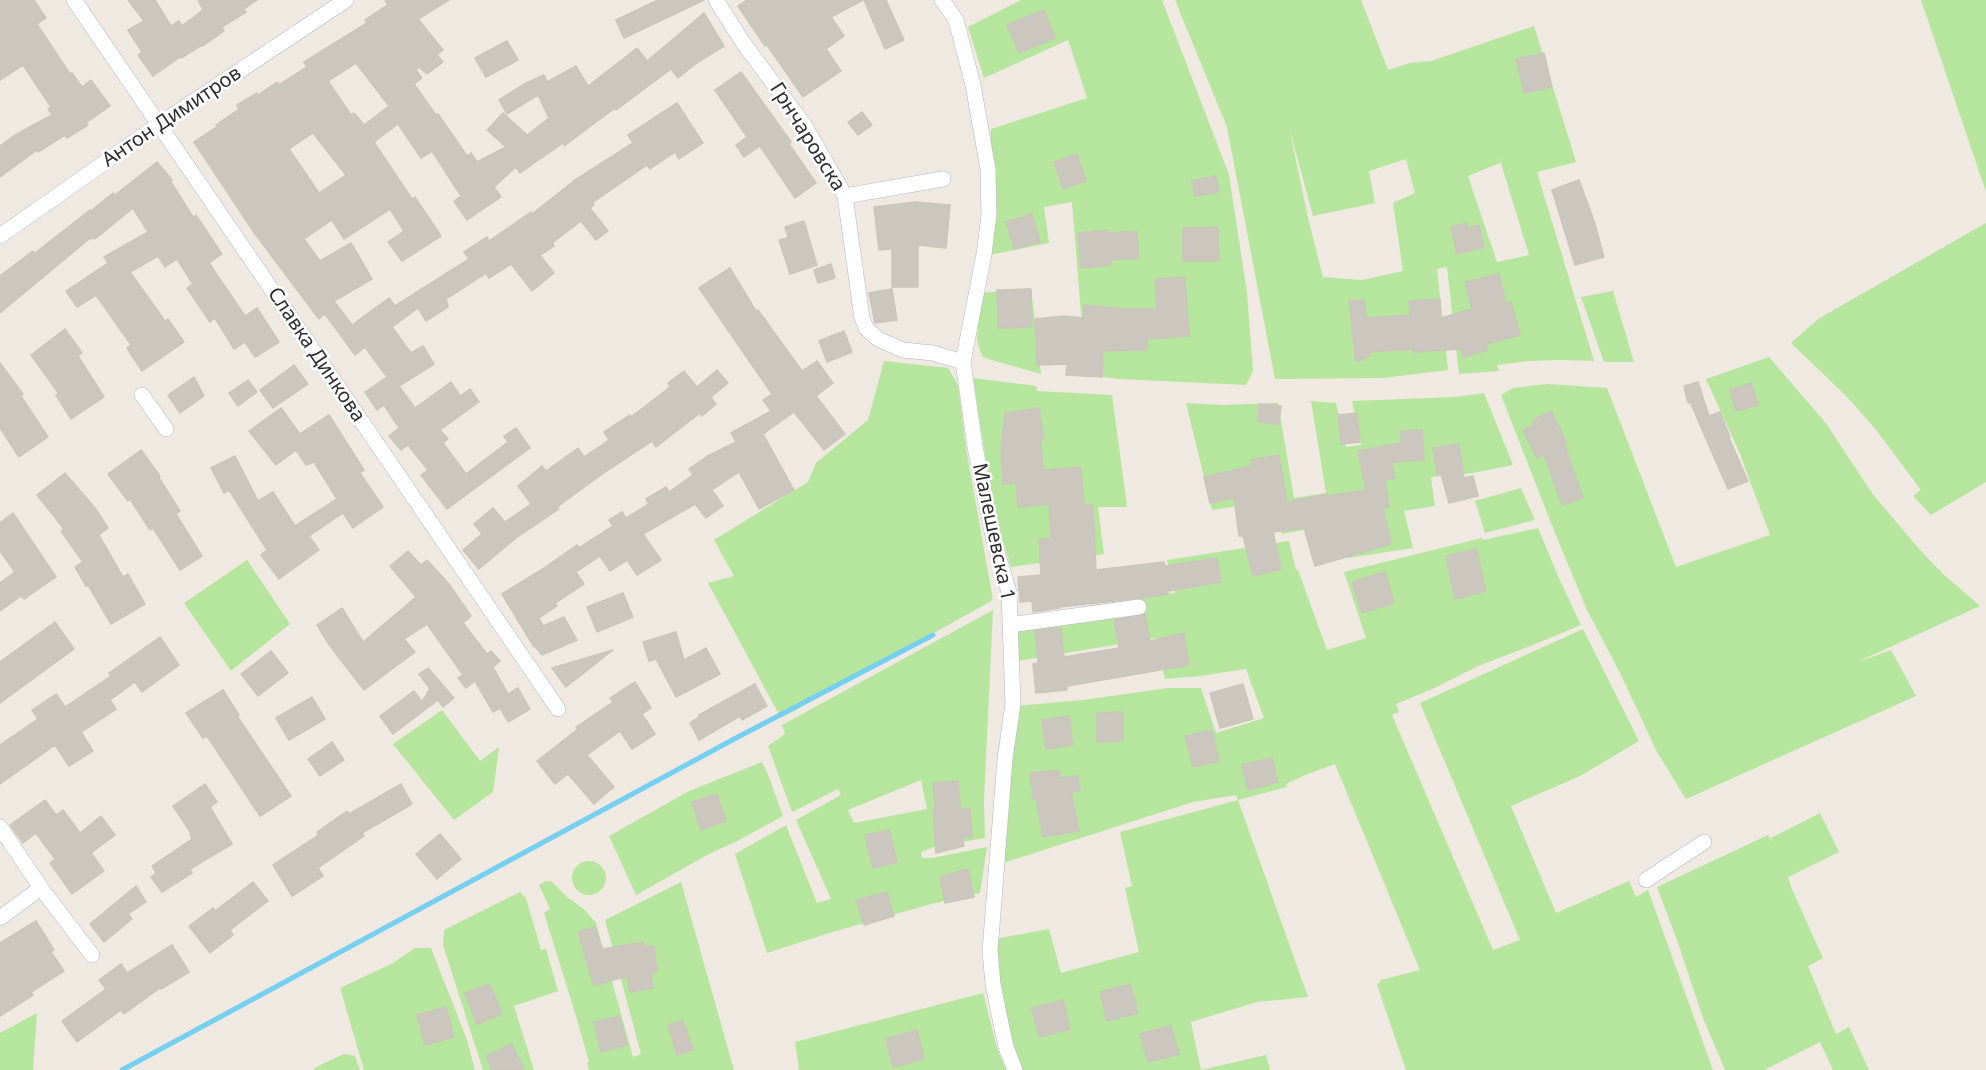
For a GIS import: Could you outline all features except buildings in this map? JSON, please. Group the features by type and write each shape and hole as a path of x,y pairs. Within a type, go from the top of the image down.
{"street":[{"name":"Славка Динкова","path":"74,0 558,709"},
{"name":"Антон Димитров","path":"0,236 158,124 346,0"},
{"name":"Грнчаровска","path":"716,0 744,44 805,126 845,196 860,307 866,328 878,339 903,350 933,353 963,362"},
{"name":"Малешевска 1","path":"942,0 956,20 973,85 988,169 989,215 984,254 963,362 985,499 1009,592 1013,704 1005,759 990,951 999,1014 1006,1047 1015,1070"},
{"path":"845,196 943,179"},
{"path":"142,395 166,429"},
{"path":"1010,624 1139,607"},
{"path":"0,828 41,888 92,955"},
{"path":"1646,880 1704,842"},
{"path":"0,918 41,888"}],"green space":[{"path":"1021,0 1162,0 1229,175 1247,293 1253,371 1246,385 1119,379 1086,375 1072,202 1044,207 1049,243 985,256 991,129 1087,98 1068,40 984,78 968,27"},
{"path":"1175,0 1361,0 1388,70 1410,63 1431,61 1534,26 1576,162 1537,172 1594,361 1529,361 1497,365 1499,371 1459,374 1447,267 1437,269 1448,370 1383,378 1275,379 1227,127","holes":["1289,127 1313,216 1375,203 1369,171 1406,159 1415,193 1393,203 1403,271 1362,280 1323,277","1499,157 1529,255 1497,262 1468,176 1500,163"]},
{"path":"1921,0 1986,0 1986,192"},
{"path":"1986,223 1986,482 1931,515 1913,496 1921,490 1874,427 1846,396 1791,343 1818,319"},
{"path":"1031,288 1041,374 985,358 982,356 977,340 981,293"},
{"path":"1613,291 1634,362 1604,362 1581,297"},
{"path":"1769,357 1825,422 1872,493 1919,549 1942,573 1980,606 1855,663 1891,650 1916,696 1686,799 1657,752 1587,610 1501,395 1513,388 1547,384 1607,388 1676,567 1770,535 1740,454 1706,379"},
{"path":"884,361 948,368 958,385 966,448 993,600 781,718 708,583 734,576 714,540 808,482 816,463 868,420"},
{"path":"973,378 1036,386 1037,391 1112,395 1127,507 1098,507 1104,554 1011,567 994,512"},
{"path":"1484,393 1513,465 1473,473 1431,477 1435,506 1404,511 1413,548 1348,558 1342,523 1282,534 1276,500 1212,510 1186,403 1223,405 1278,403 1294,498 1326,493 1311,401 1336,403 1346,447 1361,445 1352,401 1455,397"},
{"path":"1521,488 1535,520 1485,533 1475,501"},
{"path":"1538,528 1581,625 1478,666 1396,704 1399,712 1392,715 1493,950 1520,940 1420,703 1583,629 1639,741 1580,776 1511,806 1556,913 1629,881 1636,897 1648,890 1713,1070 1406,1070 1377,985 1381,980 1420,970 1335,764 1286,784 1287,787 1238,800 1236,795 1193,802 1003,863 1015,706 1083,700 1168,688 1201,688 1216,733 1264,718 1246,669 1165,679 1156,638 1018,661 1017,625 1081,615 1080,607 1175,593 1167,560 1289,541 1296,570 1298,570 1327,650 1366,638 1344,572 1482,538 1483,540"},
{"path":"247,560 290,624 231,671 184,603"},
{"path":"993,610 984,800 985,838 934,847 921,852 922,858 932,858 987,847 980,893 931,904 767,953 735,854 786,825 817,903 831,899 796,820 841,795 838,789 792,812 768,746 785,734 782,725","holes":["921,780 927,809 854,823 848,810"]},
{"path":"442,710 480,761 499,747 493,792 454,820 393,744"},
{"path":"762,762 783,816 636,895 609,836 689,791"},
{"path":"1238,800 1308,997 1257,1002 1191,1022 1201,1070 1020,1070 998,990 994,939 1049,929 1061,973 1139,952 1125,888 1132,886 1120,832"},
{"path":"1820,813 1839,852 1788,877 1823,958 1808,966 1836,1034 1849,1027 1869,1070 1833,1070 1820,1042 1764,1070 1725,1070 1703,1018 1657,887 1768,835 1772,842 1771,838"},
{"path":"589,861 601,866 606,878 601,890 589,895 577,890 572,878 577,866"},
{"path":"546,881 552,882 585,910 596,923 633,1057 641,1054 605,920 681,882 734,1070 589,1070 587,1063 589,1062 576,1016 544,913 550,909 539,885"},
{"path":"520,892 526,898 541,950 546,949 558,991 514,1006 534,1070 483,1070 443,945 444,930"},
{"path":"415,948 431,948 467,1040 475,1070 364,1070 340,988 393,963"},
{"path":"983,993 997,1048 1006,1070 799,1070 795,1042"},
{"path":"37,1013 33,1070 0,1070 0,1033"},
{"path":"344,1054 355,1056 360,1070 315,1070 314,1068"},
{"path":"1266,1055 1270,1070 1201,1070"}],"waterway":[{"path":"122,1070 736,738 933,635"}]}
